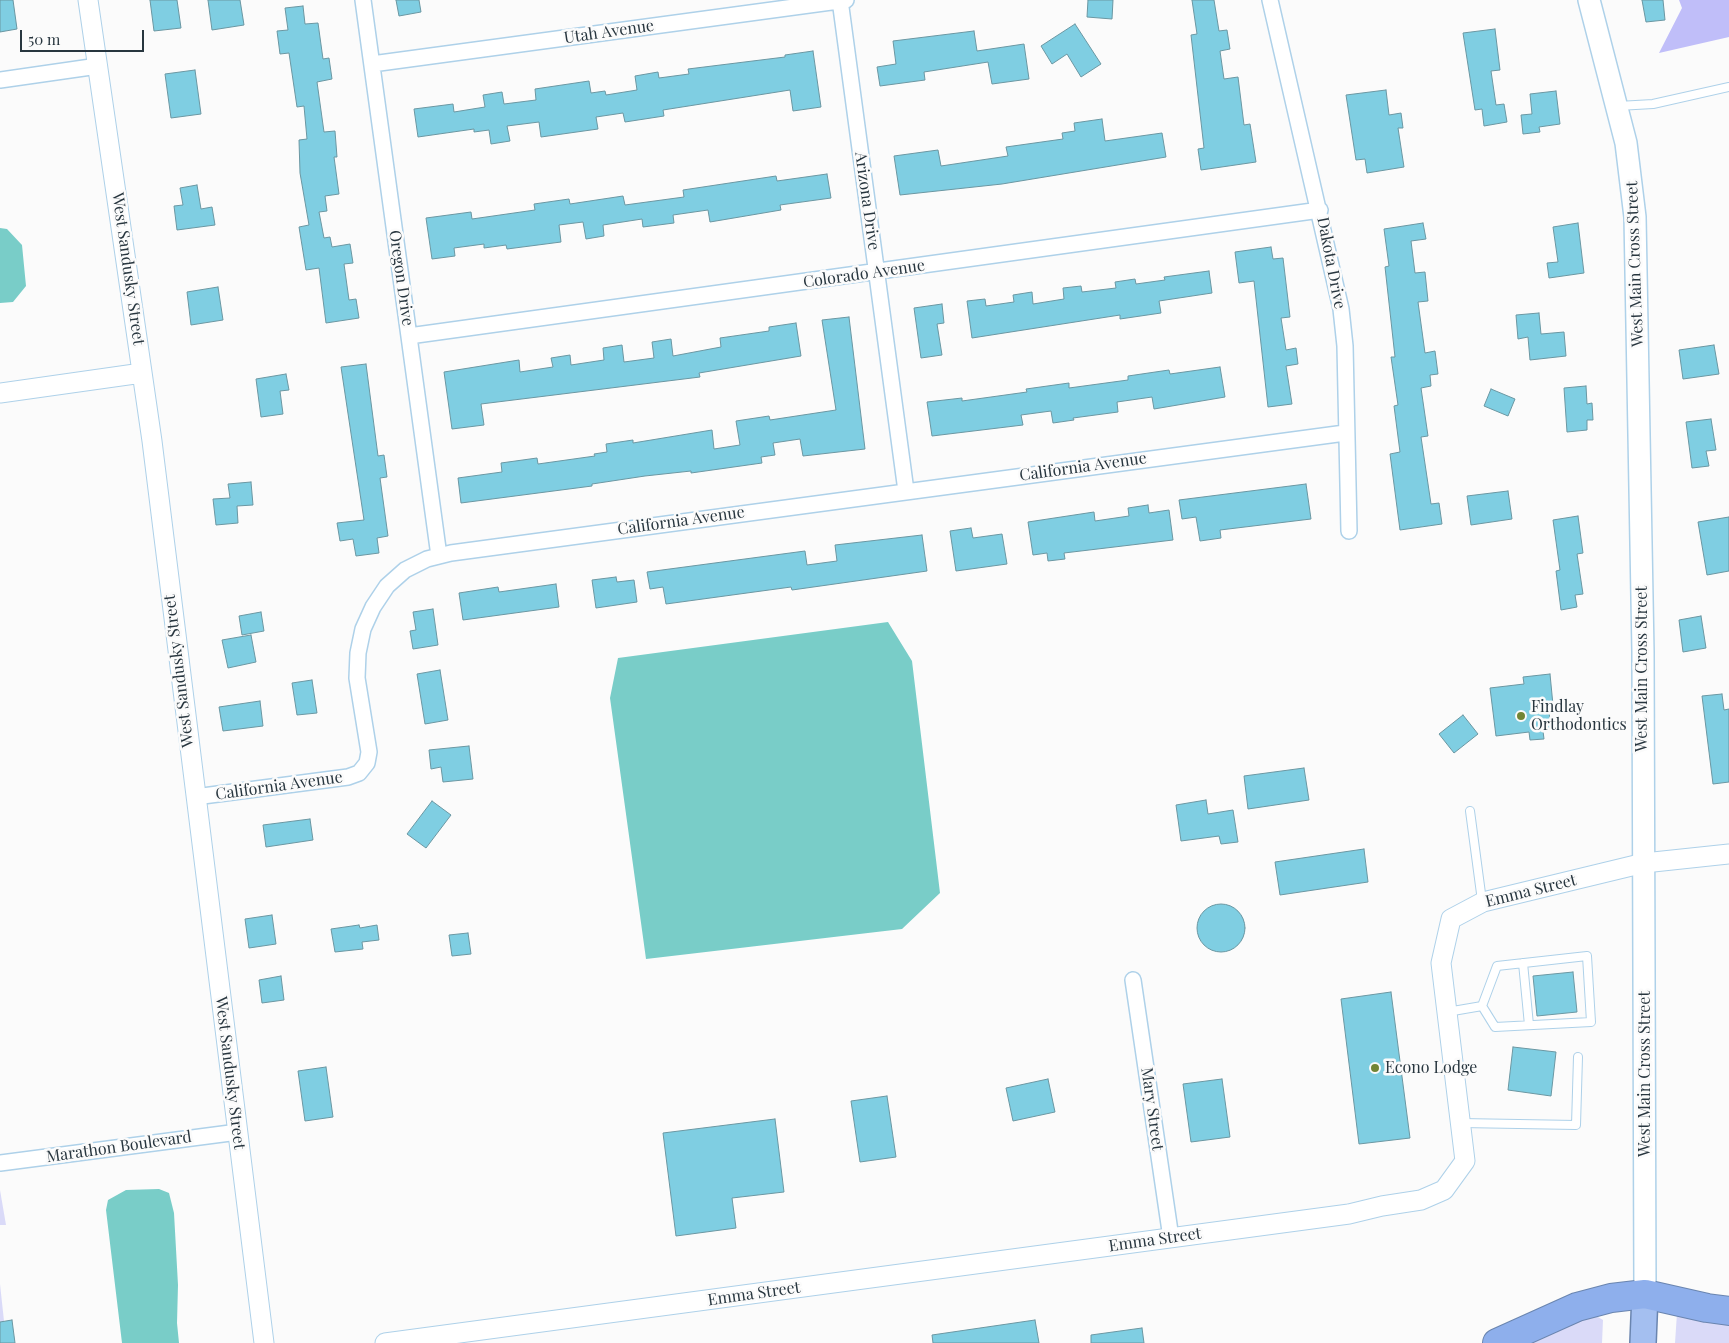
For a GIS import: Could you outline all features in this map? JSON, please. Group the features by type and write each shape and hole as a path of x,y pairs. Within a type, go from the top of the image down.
{"highway":[{"path":"1497,1343 1577,1307 1611,1298 1645,1294 1729,1311"},
{"name":"West Main Cross Street","path":"1643,1343 1645,1294"}],"main road":[{"name":"West Main Cross Street","path":"1589,0 1618,106 1632,179 1638,291 1644,863 1645,1294"}],"street":[{"name":"West Sandusky Street","path":"88,0 142,374 264,1343"},
{"name":"Oregon Drive","path":"363,0 439,556"},
{"name":"Utah Avenue","path":"372,64 842,0"},
{"name":"Arizona Drive","path":"842,0 906,490"},
{"name":"Dakota Drive","path":"1270,0 1320,210 1341,309 1345,346 1349,531"},
{"path":"0,80 98,66"},
{"name":"Colorado Avenue","path":"409,336 1320,210"},
{"path":"0,393 142,374"},
{"name":"California Avenue","path":"195,797 348,778 359,772 367,763 369,752 357,678 358,653 363,629 372,607 387,586 416,564 439,556 906,490 1346,433"},
{"name":"Emma Street","path":"385,1343 1349,1214 1382,1206 1421,1200 1444,1190 1465,1161 1441,963 1451,919 1482,902 1644,863 1729,854"},
{"name":"Mary Street","path":"1133,980 1171,1238"},
{"name":"Marathon Boulevard","path":"0,1164 238,1132"}],"lane":[{"path":"1618,106 1654,104 1729,87"},
{"path":"1470,811 1482,902"},
{"path":"1588,956 1591,1022 1495,1027 1482,1006 1497,966 1588,956"},
{"path":"1523,963 1529,1025"},
{"path":"1447,1012 1482,1006"},
{"path":"1460,1123 1576,1125 1578,1057"}],"shaded area":[{"path":"1679,0 1729,0 1729,37 1659,53 1682,8"},
{"path":"0,228 7,229 22,245 26,286 13,302 0,303"},
{"path":"888,622 912,661 940,893 902,929 646,959 610,698 618,658"},
{"path":"159,1189 169,1193 174,1213 179,1343 122,1343 106,1210 108,1200 126,1190"},
{"path":"0,1190 6,1225 0,1225"},
{"path":"0,1284 4,1321 0,1322"},
{"path":"1677,1313 1729,1321 1729,1343 1675,1343"},
{"path":"1593,1314 1603,1320 1602,1343 1516,1343"}],"building":[{"path":"0,0 13,0 17,29 0,32"},
{"path":"150,0 177,0 181,28 154,31"},
{"path":"208,0 240,0 244,25 212,30"},
{"path":"396,0 419,0 421,12 399,16"},
{"path":"1088,0 1113,0 1112,19 1087,17"},
{"path":"1192,0 1214,0 1219,31 1227,30 1230,49 1220,51 1224,79 1238,77 1244,125 1250,124 1256,162 1201,170 1198,149 1204,148 1191,35 1197,34"},
{"path":"1642,0 1663,0 1665,20 1646,22"},
{"path":"303,6 305,24 318,23 323,59 329,58 332,79 317,82 324,132 335,131 337,157 334,157 339,194 325,196 327,211 319,212 324,238 330,237 332,247 350,244 353,263 344,264 349,300 356,299 359,318 326,323 319,268 306,270 299,227 309,225 300,173 299,140 307,139 304,106 297,107 289,53 280,54 277,31 288,30 285,8"},
{"path":"1075,24 1101,64 1081,77 1067,54 1052,64 1041,46"},
{"path":"1495,29 1500,70 1491,71 1496,105 1504,104 1507,122 1484,126 1482,109 1475,110 1463,33"},
{"path":"974,31 977,51 1024,44 1029,79 992,84 988,62 924,72 925,80 880,86 877,67 896,64 893,41"},
{"path":"813,51 821,107 793,111 790,90 663,110 664,116 625,122 623,113 596,117 598,129 541,137 539,122 507,126 510,141 491,144 489,130 474,132 474,129 418,137 414,109 453,104 454,112 485,107 483,95 502,92 504,104 536,100 535,89 589,81 591,93 605,91 606,95 637,90 635,76 658,72 659,78 689,74 688,69 785,57 785,55"},
{"path":"195,70 201,114 171,118 165,74"},
{"path":"1386,90 1389,115 1401,113 1403,128 1398,128 1404,167 1367,173 1365,159 1356,160 1346,95"},
{"path":"1556,91 1560,124 1539,127 1540,132 1523,134 1521,115 1532,114 1530,94"},
{"path":"1102,119 1105,141 1162,133 1166,157 1002,184 900,195 894,156 938,150 941,166 1008,156 1006,147 1063,139 1062,133 1075,131 1074,123"},
{"path":"827,174 831,198 780,205 781,210 710,222 708,210 673,215 674,223 643,227 642,219 603,225 604,236 586,239 583,222 559,225 561,242 507,249 506,245 484,248 484,244 454,248 455,256 432,259 426,218 471,212 472,219 535,210 534,204 569,199 570,204 623,196 625,205 684,197 683,190 776,176 777,181"},
{"path":"197,185 201,209 212,207 215,225 177,230 174,206 183,205 180,188"},
{"path":"1423,223 1426,239 1411,241 1415,273 1425,272 1428,301 1418,302 1425,353 1435,351 1438,374 1430,375 1431,386 1421,388 1428,436 1421,437 1431,504 1439,503 1442,524 1400,530 1390,454 1400,452 1394,406 1398,405 1391,357 1395,357 1385,267 1389,266 1384,229"},
{"path":"1578,223 1584,273 1549,278 1547,263 1558,262 1553,227"},
{"path":"1271,247 1273,259 1283,258 1290,317 1281,318 1286,350 1296,348 1298,364 1286,366 1292,404 1268,407 1254,281 1239,283 1235,252"},
{"path":"1209,271 1212,293 1159,301 1161,313 1120,319 1120,315 972,338 967,301 985,299 986,306 1014,302 1013,295 1032,292 1033,304 1064,299 1063,288 1081,286 1082,292 1116,288 1115,282 1135,279 1136,284 1165,280 1164,277"},
{"path":"218,287 223,320 191,325 187,292"},
{"path":"942,304 944,323 937,324 942,355 921,358 914,308"},
{"path":"1539,313 1541,334 1564,332 1566,356 1530,360 1528,337 1518,339 1516,315"},
{"path":"849,317 865,449 803,456 800,439 773,443 775,455 761,457 762,463 691,473 691,471 645,476 592,484 592,486 461,503 458,478 502,472 501,463 537,458 538,464 595,456 594,454 607,452 606,444 633,440 633,443 712,430 714,449 740,445 736,421 769,416 770,420 836,410 822,320"},
{"path":"796,323 801,356 699,373 700,377 481,404 484,425 452,429 444,372 519,360 520,372 553,367 551,358 570,355 571,365 604,360 603,348 622,345 624,362 654,358 652,342 671,339 673,356 721,347 720,338 769,331 769,327"},
{"path":"1714,345 1719,374 1683,379 1679,350"},
{"path":"366,364 378,456 384,455 387,477 380,478 388,536 377,538 379,553 356,556 353,539 340,541 337,523 364,520 341,367"},
{"path":"1220,367 1225,397 1154,409 1152,397 1117,402 1118,412 1073,418 1074,420 1053,423 1051,411 1021,415 1023,425 932,436 927,402 962,398 962,401 1027,392 1026,389 1069,383 1069,388 1128,380 1128,376 1169,370 1170,374"},
{"path":"286,374 289,390 280,391 283,414 261,417 256,379"},
{"path":"1586,386 1587,404 1592,403 1593,420 1587,420 1587,430 1567,432 1564,388"},
{"path":"1491,389 1515,399 1508,416 1484,406"},
{"path":"1711,419 1716,450 1706,451 1709,466 1692,468 1686,422"},
{"path":"251,482 253,505 237,506 238,523 216,525 213,499 230,498 228,484"},
{"path":"1306,484 1311,519 1220,530 1221,538 1200,541 1196,517 1182,519 1179,500"},
{"path":"1508,491 1512,519 1471,525 1467,496"},
{"path":"1148,505 1149,513 1169,510 1173,540 1064,553 1065,559 1048,561 1047,553 1033,555 1028,522 1094,512 1095,521 1129,516 1128,508"},
{"path":"1578,516 1583,553 1577,554 1583,594 1575,595 1577,607 1561,610 1556,571 1560,570 1553,520"},
{"path":"1729,517 1729,571 1707,575 1698,522"},
{"path":"971,528 973,538 1002,534 1007,564 956,571 950,531"},
{"path":"922,535 927,571 792,590 791,587 666,604 663,587 650,589 647,572 805,551 807,565 837,561 835,545"},
{"path":"616,577 617,582 634,580 637,602 596,608 592,580"},
{"path":"556,584 559,607 463,620 459,593 498,587 499,592"},
{"path":"433,609 438,645 413,649 410,631 416,630 413,612"},
{"path":"261,612 264,631 242,635 239,616"},
{"path":"1701,616 1706,648 1683,652 1679,620"},
{"path":"251,635 256,662 228,668 222,640"},
{"path":"440,670 448,720 425,724 417,674"},
{"name":"Findlay Orthodontics","path":"1550,674 1553,705 1548,706 1551,726 1549,731 1543,731 1544,739 1530,740 1529,732 1496,736 1490,688 1524,684 1523,677"},
{"path":"312,680 317,713 297,715 292,683"},
{"path":"1722,694 1724,710 1729,709 1729,782 1713,784 1702,696"},
{"path":"260,701 263,726 223,731 219,707"},
{"path":"1463,715 1478,734 1454,753 1439,734"},
{"path":"469,746 473,779 443,782 441,767 431,769 429,750"},
{"path":"1304,768 1309,800 1248,809 1244,776"},
{"path":"1206,800 1208,814 1233,810 1238,842 1221,844 1219,836 1181,841 1176,805"},
{"path":"432,801 451,815 426,848 407,834"},
{"path":"310,819 313,840 266,847 263,825"},
{"path":"1364,849 1368,882 1280,895 1275,862"},
{"path":"1216,904 1226,904 1238,911 1245,923 1245,933 1238,945 1226,952 1216,952 1208,948 1201,941 1197,933 1197,923 1201,915 1208,908"},
{"path":"272,915 276,944 249,948 245,919"},
{"path":"359,925 360,928 377,925 379,940 362,942 363,949 335,952 331,929"},
{"path":"468,933 471,954 452,956 449,935"},
{"path":"1573,972 1577,1012 1537,1016 1533,976"},
{"path":"281,976 284,1000 262,1003 259,980"},
{"name":"Econo Lodge","path":"1391,992 1410,1138 1359,1144 1341,999"},
{"path":"1513,1047 1556,1052 1551,1096 1508,1090"},
{"path":"326,1067 333,1117 305,1121 298,1071"},
{"path":"1048,1079 1055,1112 1013,1121 1006,1088"},
{"path":"1222,1079 1230,1137 1191,1142 1183,1084"},
{"path":"887,1096 896,1157 860,1162 851,1101"},
{"path":"775,1119 784,1192 732,1198 736,1228 676,1236 663,1133"},
{"path":"12,1320 15,1343 0,1343 0,1322"},
{"path":"1035,1320 1039,1343 933,1343 932,1335"},
{"path":"1142,1328 1144,1343 1091,1343 1091,1335"}],"place":[{"name":"Findlay Orthodontics","path":"1521,716"},
{"name":"Econo Lodge","path":"1375,1068"}]}
